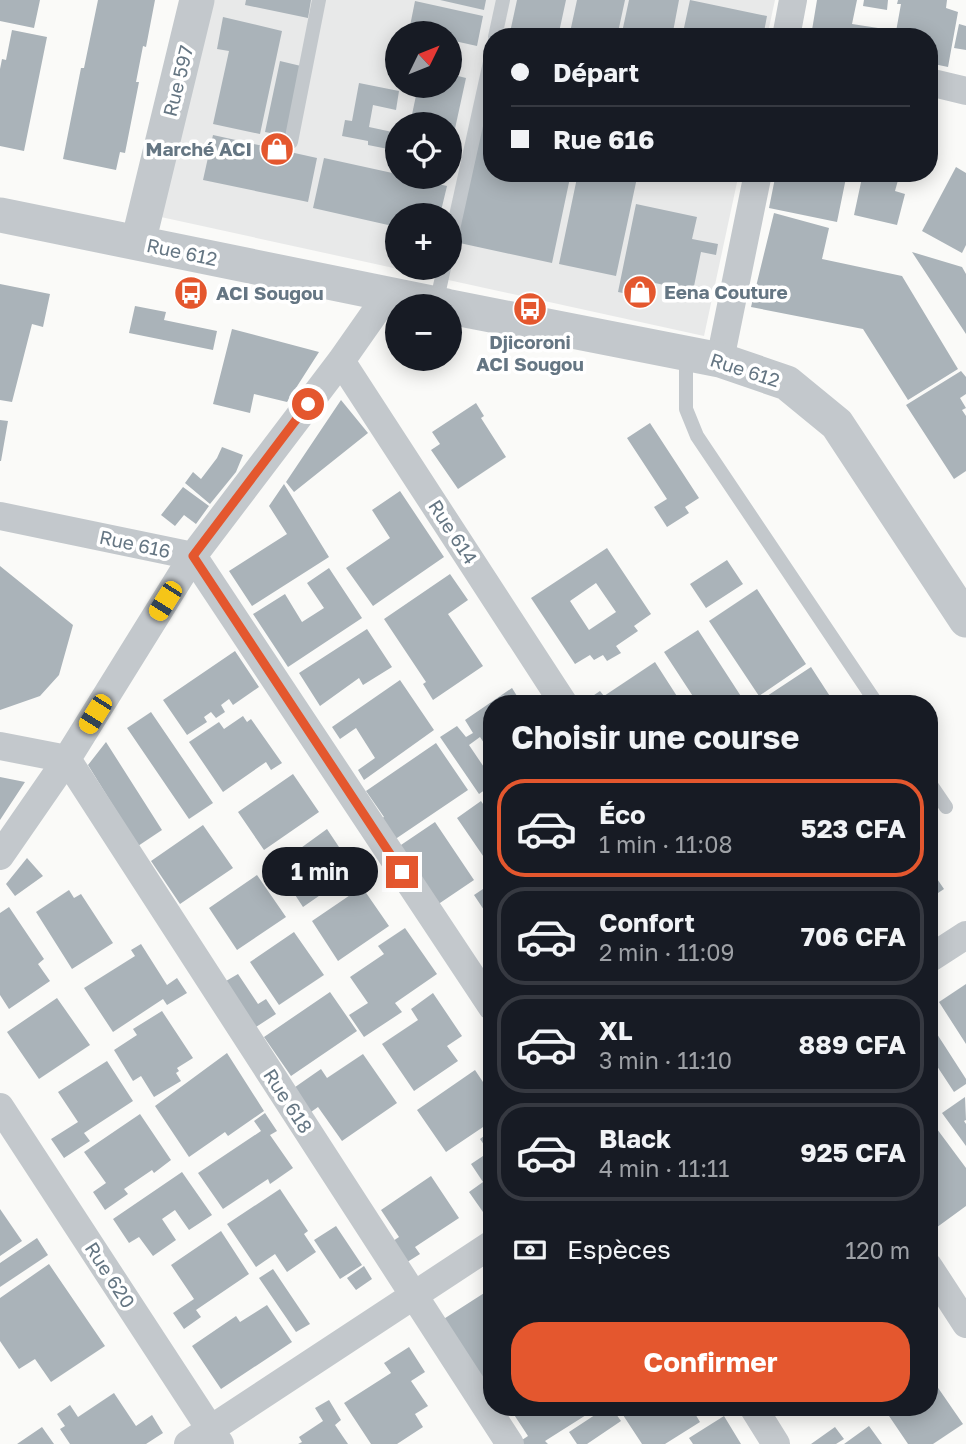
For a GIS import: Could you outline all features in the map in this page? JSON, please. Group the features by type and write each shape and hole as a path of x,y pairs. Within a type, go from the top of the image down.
{"street":[{"name":"Rue 597","path":"138,243 197,0"},
{"path":"788,28 793,0"},
{"path":"938,84 966,91"},
{"path":"720,360 756,182"},
{"name":"Rue 612","path":"0,215 388,294"},
{"path":"0,856 67,759 193,556 341,361 385,298"},
{"name":"Rue 612","path":"462,309 720,360 787,383 837,424 966,620"},
{"name":"Rue 614","path":"341,361 558,695"},
{"name":"Rue 616","path":"0,516 193,556 483,993"},
{"path":"0,746 67,759"},
{"name":"Rue 618","path":"67,759 483,1402"},
{"path":"938,953 966,935"},
{"name":"Rue 620","path":"0,1107 206,1439"},
{"path":"206,1439 483,1250"},
{"path":"938,1281 966,1324"},
{"name":"Rue 618","path":"492,1416 510,1444"},
{"path":"758,1416 776,1444"}],"lane":[{"path":"291,142 319,0"},
{"path":"497,28 503,0"},
{"path":"459,203 483,94"},
{"path":"686,353 686,409 697,436 871,695"},
{"path":"938,795 946,807"}],"shaded area":[{"name":"Marché ACI","path":"197,0 775,0 769,28 483,28 483,182 737,182 704,336 448,280 462,280 462,203 385,203 385,266 138,212"}],"building":[{"path":"0,0 40,0 34,28 0,21"},
{"path":"98,0 155,0 146,47 143,46 125,153 120,152 116,170 63,159"},
{"path":"246,0 311,0 308,18 245,5"},
{"path":"440,0 486,0 484,10"},
{"path":"517,0 566,0 560,28 511,28"},
{"path":"577,0 625,0 619,28 571,28"},
{"path":"629,0 679,0 674,28 623,28"},
{"path":"690,0 767,16 765,28 684,28"},
{"path":"817,0 857,0 852,24 878,28 812,28"},
{"path":"864,0 888,0 887,10 863,6"},
{"path":"898,0 947,0 946,8 958,12 948,67 938,65 938,28 897,28 901,4 897,4"},
{"path":"415,1 483,16 477,46 462,43 462,21 411,21"},
{"path":"223,17 282,31 260,134 213,124 229,51 217,49"},
{"path":"959,24 966,26 966,50 954,48"},
{"path":"12,30 47,37 24,151 0,146 0,69 2,59 6,60"},
{"path":"280,61 301,66 286,136 265,132"},
{"path":"462,77 466,78 462,96"},
{"path":"359,83 385,88 385,98 398,98 396,110 373,105 369,127 385,130 385,148 368,145 368,141 342,136 345,120 352,121"},
{"path":"415,98 462,98 459,112 413,112"},
{"path":"483,110 483,182 569,182 552,263 462,244 462,209"},
{"path":"213,135 317,158 308,202 203,180"},
{"path":"324,158 385,171 385,189 446,189 443,203 385,203 385,224 313,208"},
{"path":"956,167 966,173 966,245 962,253 922,231"},
{"path":"576,182 636,182 616,276 559,264"},
{"path":"774,182 845,182 837,222 769,208"},
{"path":"861,182 898,182 895,191 905,194 897,225 854,215"},
{"path":"636,204 697,217 692,239 718,244 716,255 701,252 693,291 650,282 647,298 618,292"},
{"path":"774,213 829,228 822,259 902,276 958,369 908,400 863,329 751,307"},
{"path":"912,252 962,267 966,274 966,334"},
{"path":"0,284 50,294 43,327 32,324 12,402 0,400"},
{"path":"135,306 166,312 164,320 217,331 213,350 129,333"},
{"path":"232,329 319,352 287,402 254,394 250,413 213,404"},
{"path":"961,371 966,377 966,394 960,398 966,408 962,410 966,416 966,471 954,479 906,405"},
{"path":"341,400 368,433 294,492 286,482"},
{"path":"476,403 484,416 481,418 506,457 458,489 431,450 440,444 432,432"},
{"path":"0,420 8,421 1,461 0,461"},
{"path":"650,423 699,498 685,507 689,513 667,527 654,507 667,499 627,438"},
{"path":"222,447 243,455 236,472 210,504 185,483 193,472 201,479"},
{"path":"284,484 329,557 252,606 229,571 287,534 269,506"},
{"path":"183,487 209,506 196,524 184,515 175,526 161,515"},
{"path":"400,491 444,557 373,606 346,568 390,538 372,510"},
{"path":"607,548 651,614 634,626 638,631 616,646 621,653 607,661 603,655 594,660 590,655 575,664 531,598","holes":["596,583 616,612 589,630 570,601"]},
{"path":"727,560 743,584 706,608 690,584"},
{"path":"0,566 73,625 59,675 40,696 0,710"},
{"path":"329,568 362,618 288,667 253,614 285,594 302,622 324,608 307,583"},
{"path":"450,574 468,600 448,614 483,666 433,700 423,684 426,682 384,619"},
{"path":"757,589 806,664 758,695 709,621"},
{"path":"367,629 392,667 363,685 359,678 320,706 299,673"},
{"path":"698,630 740,695 692,695 664,652"},
{"path":"235,651 259,687 233,705 229,699 221,705 225,712 216,718 211,712 204,717 207,722 187,735 163,700"},
{"path":"655,662 676,695 606,695"},
{"path":"811,667 829,695 769,695"},
{"path":"400,680 434,730 364,780 358,770 375,758 356,728 340,739 332,727"},
{"path":"512,688 516,695 502,695"},
{"path":"483,708 483,742 480,737 469,745 483,766 483,791 479,794 440,737 457,726 466,737 473,733 465,720"},
{"path":"151,712 213,803 189,819 127,728"},
{"path":"243,716 247,722 251,719 282,763 271,770 266,762 223,792 189,742 219,722 224,729"},
{"path":"106,742 162,830 138,846 88,765"},
{"path":"436,743 468,790 391,842 377,821 384,817 366,791"},
{"path":"293,774 319,812 264,850 238,812"},
{"path":"0,777 25,782 0,820"},
{"path":"481,801 483,856 457,818"},
{"path":"435,822 474,880 437,905 398,847"},
{"path":"203,825 233,868 180,904 151,861"},
{"path":"327,829 355,871 303,907 276,866"},
{"path":"27,858 43,876 15,896 6,884"},
{"path":"257,875 286,917 237,950 209,908"},
{"path":"938,880 944,889 938,893"},
{"path":"362,887 389,926 338,961 312,921"},
{"path":"483,889 483,908 474,895"},
{"path":"69,890 74,898 81,894 113,943 72,969 36,912"},
{"path":"9,907 44,959 38,964 50,981 9,1009 0,995 0,913"},
{"path":"405,928 437,974 395,1003 402,1012 364,1037 349,1015 368,1003 350,977 384,954 378,946"},
{"path":"294,932 324,975 279,1005 250,962"},
{"path":"141,944 167,985 177,978 187,993 167,1005 163,999 113,1032 84,988 135,956 131,950"},
{"path":"238,974 258,1004 266,999 276,1014 256,1027 226,981"},
{"path":"966,984 966,1044 939,1002"},
{"path":"330,992 357,1031 291,1076 264,1037"},
{"path":"433,993 462,1036 447,1046 458,1061 414,1091 382,1044 418,1020 411,1009"},
{"path":"57,998 90,1045 39,1079 7,1032"},
{"path":"162,1011 193,1058 177,1068 179,1071 176,1073 181,1081 154,1097 141,1076 133,1081 114,1050 137,1035 133,1029"},
{"path":"938,1036 966,1079 966,1084 954,1092 938,1068"},
{"path":"227,1053 264,1111 228,1136 225,1132 189,1157 155,1106"},
{"path":"363,1054 397,1103 342,1141 318,1107 304,1117 288,1092 321,1069 327,1078"},
{"path":"107,1061 133,1101 84,1133 90,1141 64,1158 51,1139 78,1122 58,1092"},
{"path":"475,1070 483,1082 483,1127 446,1152 417,1110"},
{"path":"965,1097 964,1121 966,1146 942,1113"},
{"path":"265,1113 277,1131 270,1135 293,1168 270,1184 268,1179 223,1209 198,1173 261,1131 254,1121"},
{"path":"140,1114 171,1160 154,1173 152,1170 124,1189 128,1194 105,1210 93,1192 106,1183 84,1152"},
{"path":"938,1130 966,1168 966,1206 938,1226"},
{"path":"483,1156 483,1182 471,1164"},
{"path":"182,1172 212,1215 189,1230 175,1210 162,1219 176,1240 153,1256 139,1237 129,1243 113,1219"},
{"path":"431,1176 459,1218 415,1247 420,1254 401,1266 387,1245 399,1237 381,1210"},
{"path":"483,1182 483,1212 469,1192"},
{"path":"280,1189 308,1231 304,1234 316,1252 287,1272 275,1254 256,1267 227,1224"},
{"path":"0,1209 22,1241 0,1256"},
{"path":"336,1226 362,1265 340,1279 314,1240"},
{"path":"221,1231 249,1274 196,1310 201,1317 184,1329 173,1313 194,1299 171,1265"},
{"path":"37,1238 48,1255 0,1287 0,1263"},
{"path":"49,1264 105,1346 51,1382 35,1359 19,1369 0,1341 0,1298"},
{"path":"364,1266 372,1279 356,1290 347,1278"},
{"path":"273,1269 310,1324 296,1332 259,1278"},
{"path":"483,1294 483,1378 439,1322"},
{"path":"267,1305 292,1342 221,1389 192,1346 236,1316 240,1322"},
{"path":"409,1347 425,1372 411,1381 428,1406 415,1414 423,1427 397,1444 371,1444 344,1403 391,1373 384,1363"},
{"path":"938,1388 963,1424 933,1444 908,1444 889,1416 938,1416"},
{"path":"114,1393 136,1426 152,1415 163,1433 146,1444 70,1444 60,1429 65,1426 57,1414 70,1405 78,1417"},
{"path":"329,1400 341,1420 335,1425 348,1444 298,1444 302,1442 299,1437 323,1421 315,1408"},
{"path":"515,1416 585,1416 545,1441 548,1444 516,1444 528,1436"},
{"path":"593,1416 617,1416 621,1421 587,1444 577,1444 569,1432"},
{"path":"624,1416 696,1416 700,1422 665,1444 642,1444"},
{"path":"724,1416 741,1444 693,1444 689,1438"},
{"path":"869,1426 882,1444 844,1444"},
{"path":"42,1427 54,1444 17,1444"},
{"path":"835,1427 844,1439 836,1444 811,1444"}],"place":[{"name":"Marché ACI","path":"277,149"},
{"name":"Eena Couture","path":"640,292"},
{"name":"ACI Sougou","path":"191,293"},
{"name":"Djicoroni ACI Sougou","path":"530,309"}],"route":[{"path":"308,404 193,556 402,872"}]}
